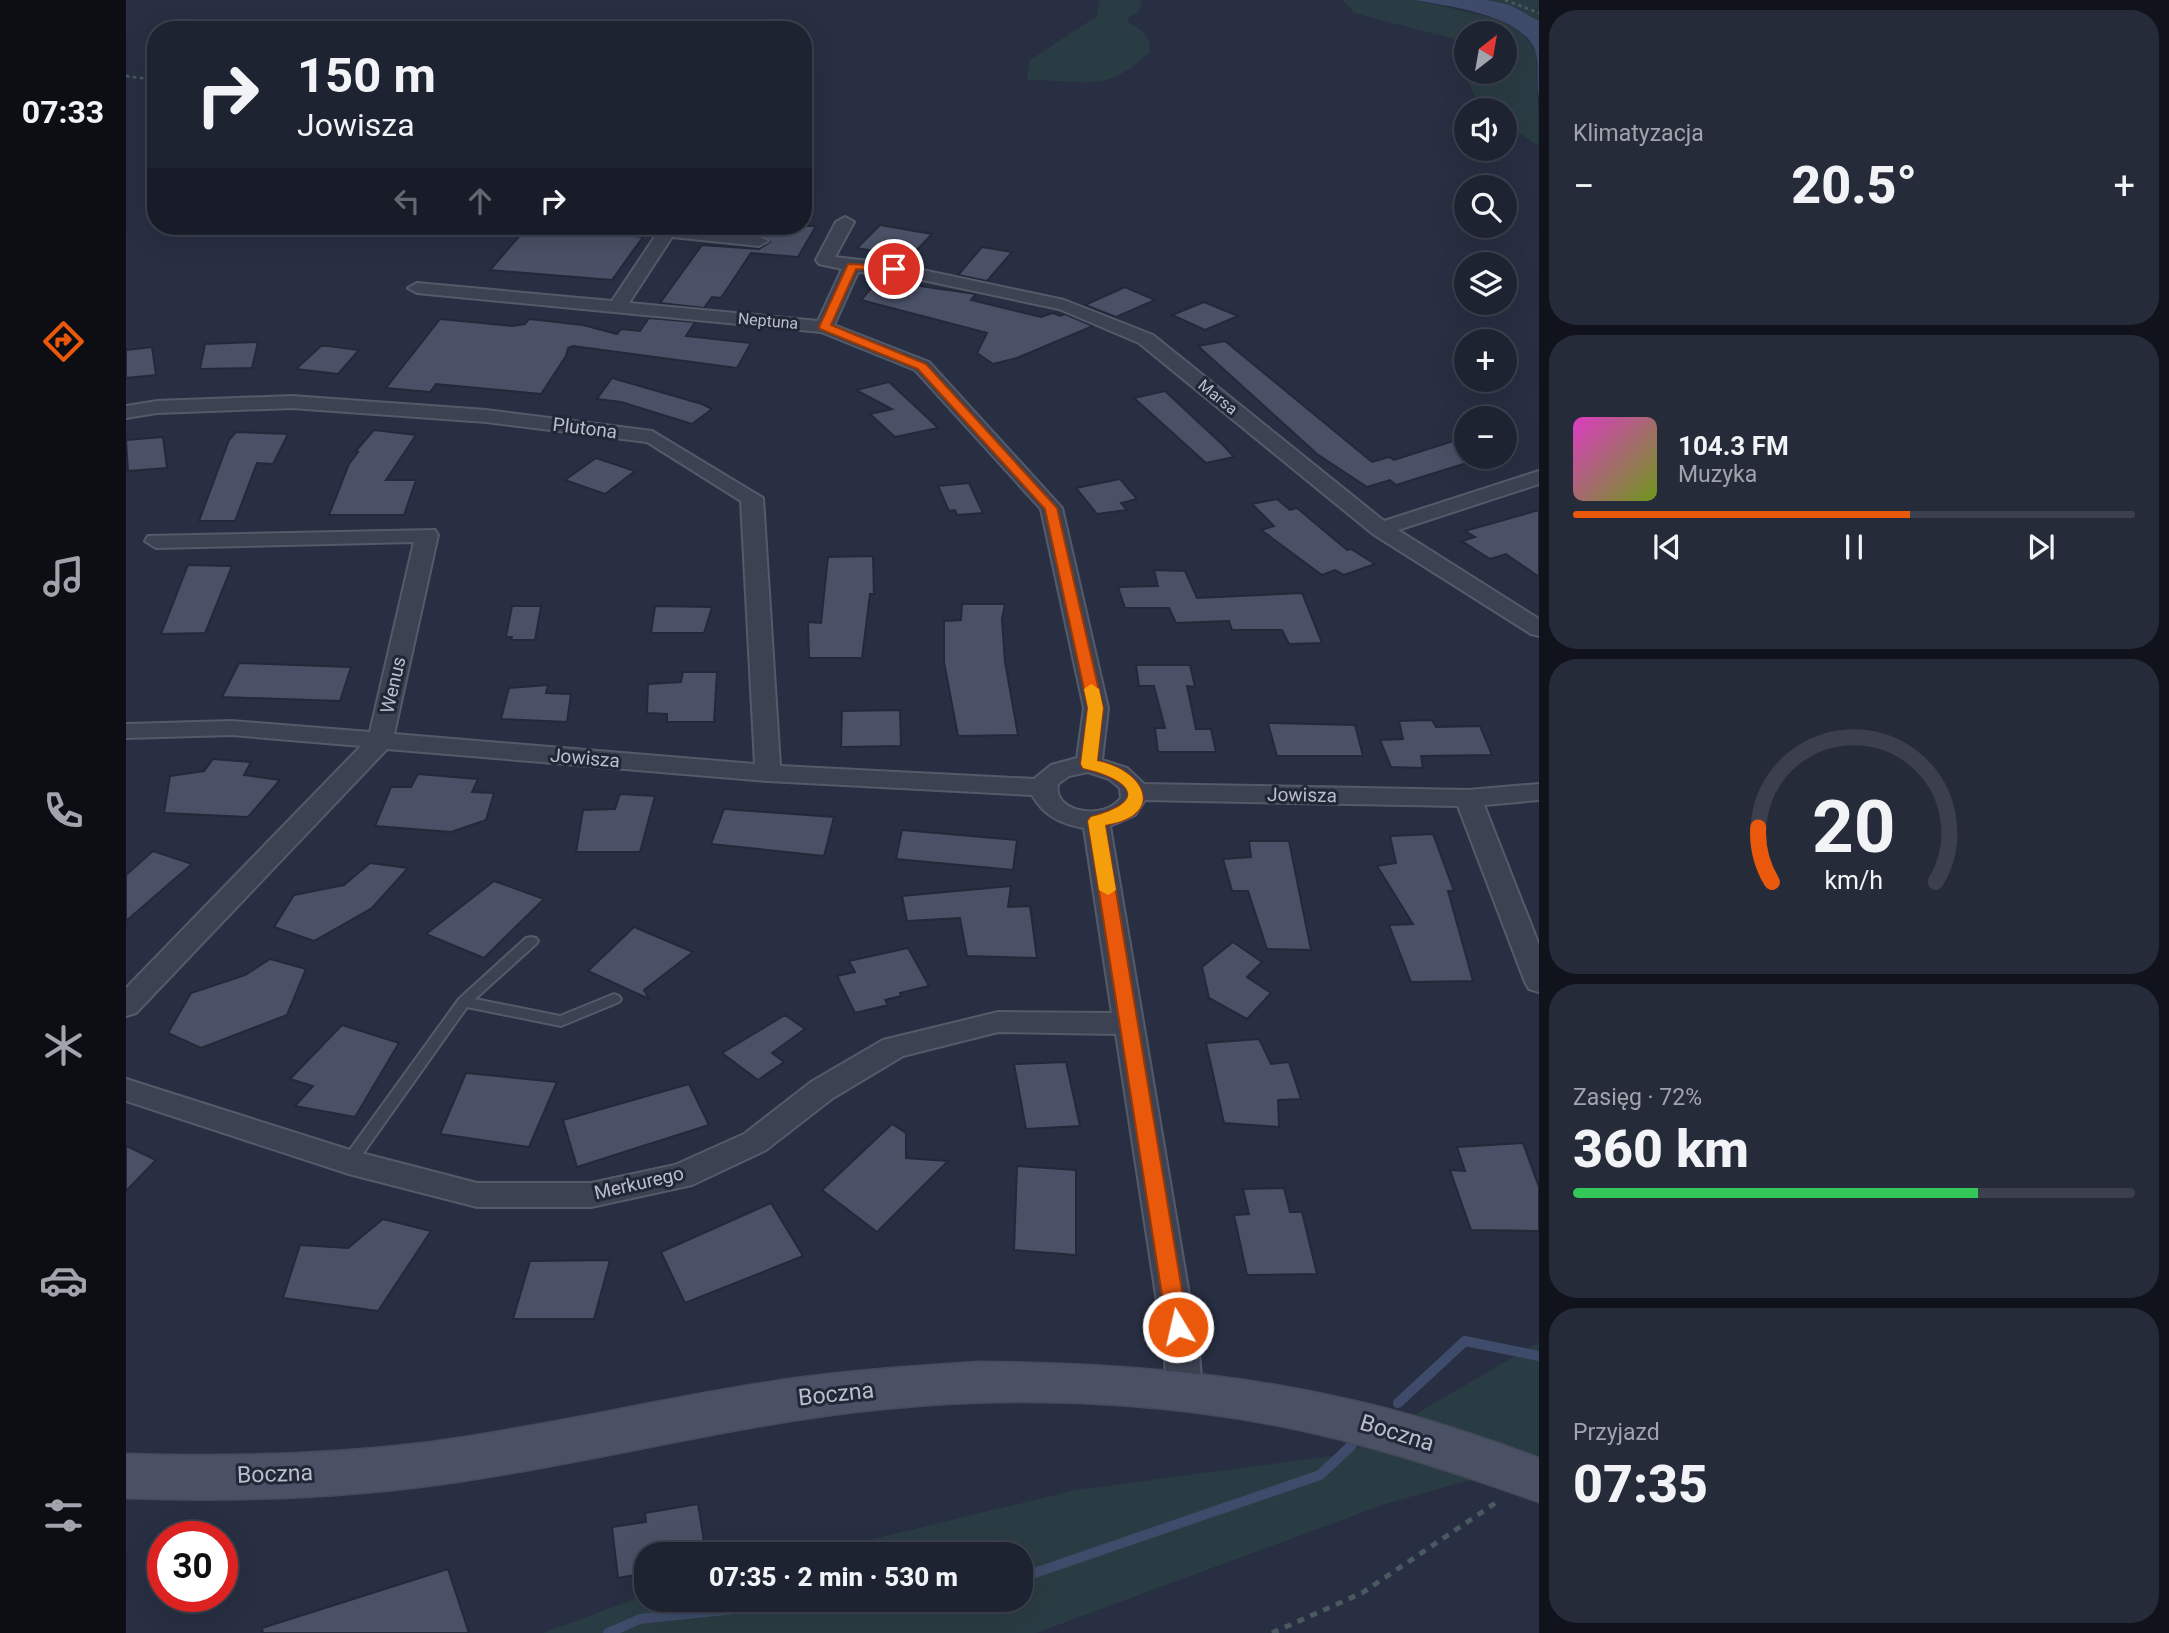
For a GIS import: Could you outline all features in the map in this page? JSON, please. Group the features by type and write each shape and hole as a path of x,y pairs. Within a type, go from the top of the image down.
{"street":[{"name":"Marsa","path":"845,222 825,260 852,266 894,269 1064,305 1146,339 1381,529 1539,629"},
{"path":"617,307 664,235"},
{"path":"704,235 759,241"},
{"path":"824,327 852,266"},
{"name":"Neptuna","path":"417,288 824,327 922,366 1051,508 1096,708 1089,764"},
{"name":"Plutona","path":"126,412 157,407 292,402 486,416 652,437 752,498 768,773"},
{"path":"1381,529 1539,477"},
{"name":"Wenus","path":"126,1006 380,741 427,536 156,541"},
{"name":"Jowisza","path":"126,732 232,728 768,773 1044,788"},
{"path":"1089,764 1111,768 1127,778 1135,792 1134,803 1126,812 1096,821 1076,819 1059,811 1047,800 1044,788 1048,778 1058,770 1089,764"},
{"name":"Jowisza","path":"1135,792 1468,798 1539,792"},
{"path":"1468,798 1539,982"},
{"path":"1096,821 1182,1354 1184,1389"},
{"name":"Merkurego","path":"126,1090 349,1162 477,1195 591,1195 681,1176 755,1142 822,1090 894,1048 998,1022 1130,1024"},
{"name":"Boczna","path":"126,1476 322,1473 462,1459 791,1399 929,1384 1072,1381 1184,1389 1362,1421 1525,1475"}],"lane":[{"path":"349,1162 464,1002 531,941"},
{"path":"464,1002 561,1021 614,999"}],"path":[{"path":"1505,0 1530,7 1539,13"},
{"path":"1530,7 1539,4"},
{"path":"126,76 147,79"},
{"path":"1272,1633 1362,1592 1499,1501 1525,1475"}],"shaded area":[{"path":"1100,0 1139,0 1142,3 1139,12 1128,18 1128,23 1145,33 1150,52 1134,66 1105,80 1027,80 1030,60 1097,16"},
{"path":"1343,0 1415,0 1501,21 1454,21 1454,39 1354,13"},
{"path":"1487,0 1539,0 1539,21 1510,5"},
{"path":"1517,30 1522,33 1536,52 1539,146 1517,132 1517,98 1476,98 1470,84 1517,84"},
{"path":"1539,1342 1539,1460 1385,1504 1036,1633 543,1633 634,1599 634,1612 1033,1612 1033,1542 861,1542 1076,1490 1348,1454"}],"water":[{"path":"1415,0 1487,0 1510,5 1539,21 1539,97 1536,53 1529,40 1517,30 1517,21 1502,21 1465,9"}],"building":[{"path":"880,225 932,234 910,257 857,248"},
{"path":"520,235 643,237 612,280 490,270"},
{"path":"761,235 811,235 798,257 751,253 721,298 712,297 704,308 660,303 702,245 759,249 770,242"},
{"path":"982,247 1012,252 987,281 958,275"},
{"path":"878,280 976,294 971,300 1041,317 1053,313 1060,316 1065,314 1093,326 1017,358 993,364 977,353 987,333 861,300"},
{"path":"1125,287 1155,300 1116,317 1085,305"},
{"path":"1204,302 1238,316 1205,330 1172,315"},
{"path":"649,318 695,322 686,336 751,343 737,368 573,346 568,348 566,356 541,394 436,384 430,392 386,388 440,319 512,326 525,324 529,319 583,325 617,334 621,329 640,331"},
{"path":"1225,341 1372,462 1389,457 1394,460 1454,441 1454,467 1396,485 1390,480 1367,487 1317,454 1198,346"},
{"path":"258,342 252,368 200,369 205,344"},
{"path":"321,346 359,350 338,374 296,369"},
{"path":"152,347 156,375 126,378 126,350"},
{"path":"612,378 712,409 692,424 621,402 597,399"},
{"path":"889,382 938,428 895,437 870,414 892,409 856,390"},
{"path":"1165,391 1234,457 1206,463 1134,398"},
{"path":"374,430 416,435 386,480 416,480 404,515 329,515 349,464 358,452 355,452"},
{"path":"236,432 288,434 273,464 257,463 235,521 199,521 229,440"},
{"path":"163,437 167,468 128,471 126,440"},
{"path":"596,458 635,471 605,494 565,480"},
{"path":"1120,479 1137,499 1121,503 1127,510 1097,514 1076,488"},
{"path":"969,483 983,513 957,515 955,510 949,511 938,486"},
{"path":"1277,499 1290,510 1297,508 1347,550 1351,549 1375,564 1344,575 1335,570 1322,575 1261,530 1274,526 1252,504"},
{"path":"1539,510 1539,577 1506,554 1490,559 1462,541 1475,537 1465,531"},
{"path":"873,556 874,594 870,594 862,658 809,658 808,622 821,623 828,557"},
{"path":"188,565 232,566 205,633 161,634"},
{"path":"1154,570 1185,571 1197,598 1302,593 1322,643 1289,644 1282,630 1232,630 1229,621 1176,623 1169,608 1125,608 1118,587 1158,586"},
{"path":"962,604 1005,604 1002,619 1005,662 1018,735 958,736 944,662 944,621 961,620"},
{"path":"512,606 541,606 535,640 511,640 512,637 506,637"},
{"path":"655,606 712,607 704,633 651,633"},
{"path":"239,663 351,667 340,701 222,697"},
{"path":"1136,665 1190,665 1195,687 1187,686 1196,729 1211,729 1216,752 1158,752 1155,728 1165,728 1154,686 1139,686"},
{"path":"683,672 717,672 714,722 667,722 667,714 647,713 648,684 681,682"},
{"path":"548,685 546,693 571,694 567,722 501,719 509,688"},
{"path":"900,710 901,746 841,747 842,711"},
{"path":"1432,720 1436,727 1480,726 1492,755 1421,756 1423,768 1391,767 1380,740 1403,739 1399,721"},
{"path":"1268,723 1355,725 1363,756 1277,756"},
{"path":"213,759 251,762 244,775 280,780 248,817 164,813 170,776 204,771"},
{"path":"418,774 478,779 472,792 494,793 486,820 451,832 375,826 391,787 411,787"},
{"path":"620,794 655,796 640,852 576,852 583,810 615,809"},
{"path":"724,809 834,817 824,856 711,844"},
{"path":"902,830 1017,840 1013,870 896,859"},
{"path":"1433,834 1454,891 1448,891 1473,981 1411,982 1389,925 1413,924 1377,866 1396,863 1390,836"},
{"path":"1249,841 1289,841 1311,950 1267,949 1248,891 1232,891 1223,859 1251,857"},
{"path":"153,851 192,864 126,921 126,875"},
{"path":"370,863 408,868 372,908 314,941 274,927 294,895 344,885"},
{"path":"494,881 544,899 484,958 426,934"},
{"path":"1011,886 1008,907 1030,906 1037,958 967,956 960,918 907,921 902,896"},
{"path":"634,927 693,952 644,990 649,999 588,971"},
{"path":"1233,942 1262,962 1247,977 1271,993 1247,1019 1209,998 1202,967"},
{"path":"908,948 929,986 900,993 901,996 885,1000 888,1005 855,1013 837,976 855,972 849,961"},
{"path":"270,959 306,969 287,1015 201,1048 168,1033 191,993 245,975"},
{"path":"785,1015 805,1029 772,1053 784,1062 758,1080 722,1053"},
{"path":"342,1025 399,1043 355,1117 295,1106 313,1086 290,1079"},
{"path":"1259,1039 1271,1064 1289,1062 1301,1099 1278,1100 1279,1127 1224,1123 1206,1043"},
{"path":"1066,1062 1080,1126 1026,1129 1014,1064"},
{"path":"466,1073 557,1082 529,1147 440,1134"},
{"path":"689,1084 709,1125 577,1167 563,1120"},
{"path":"892,1124 906,1133 906,1158 948,1161 877,1232 822,1190"},
{"path":"1523,1143 1539,1187 1539,1231 1471,1230 1450,1170 1465,1171 1457,1147"},
{"path":"126,1146 156,1160 126,1191"},
{"path":"1017,1166 1076,1170 1076,1255 1014,1250"},
{"path":"1284,1188 1290,1212 1302,1212 1317,1274 1247,1275 1234,1215 1249,1214 1243,1189"},
{"path":"771,1203 803,1256 685,1303 661,1252"},
{"path":"383,1219 431,1231 378,1311 283,1298 300,1245 348,1248"},
{"path":"610,1260 594,1319 513,1319 530,1261"},
{"path":"698,1504 704,1542 634,1542 634,1575 618,1578 612,1527 646,1522 645,1513"},
{"path":"448,1569 469,1633 263,1633 262,1628"}],"waterway":[{"path":"1398,1403 1465,1341 1539,1356"},
{"path":"1033,1574 1320,1475 1352,1445"},
{"path":"608,1633 640,1619 707,1612"}],"slow traffic":[{"path":"1091,689 1096,708 1089,764 1111,768 1127,778 1135,792 1134,803 1126,812 1096,821 1108,890"}],"route":[{"path":"894,269 852,266 824,327 922,366 1051,508 1096,708 1089,764 1111,768 1127,778 1135,792 1134,803 1126,812 1096,821 1178,1327"}]}
